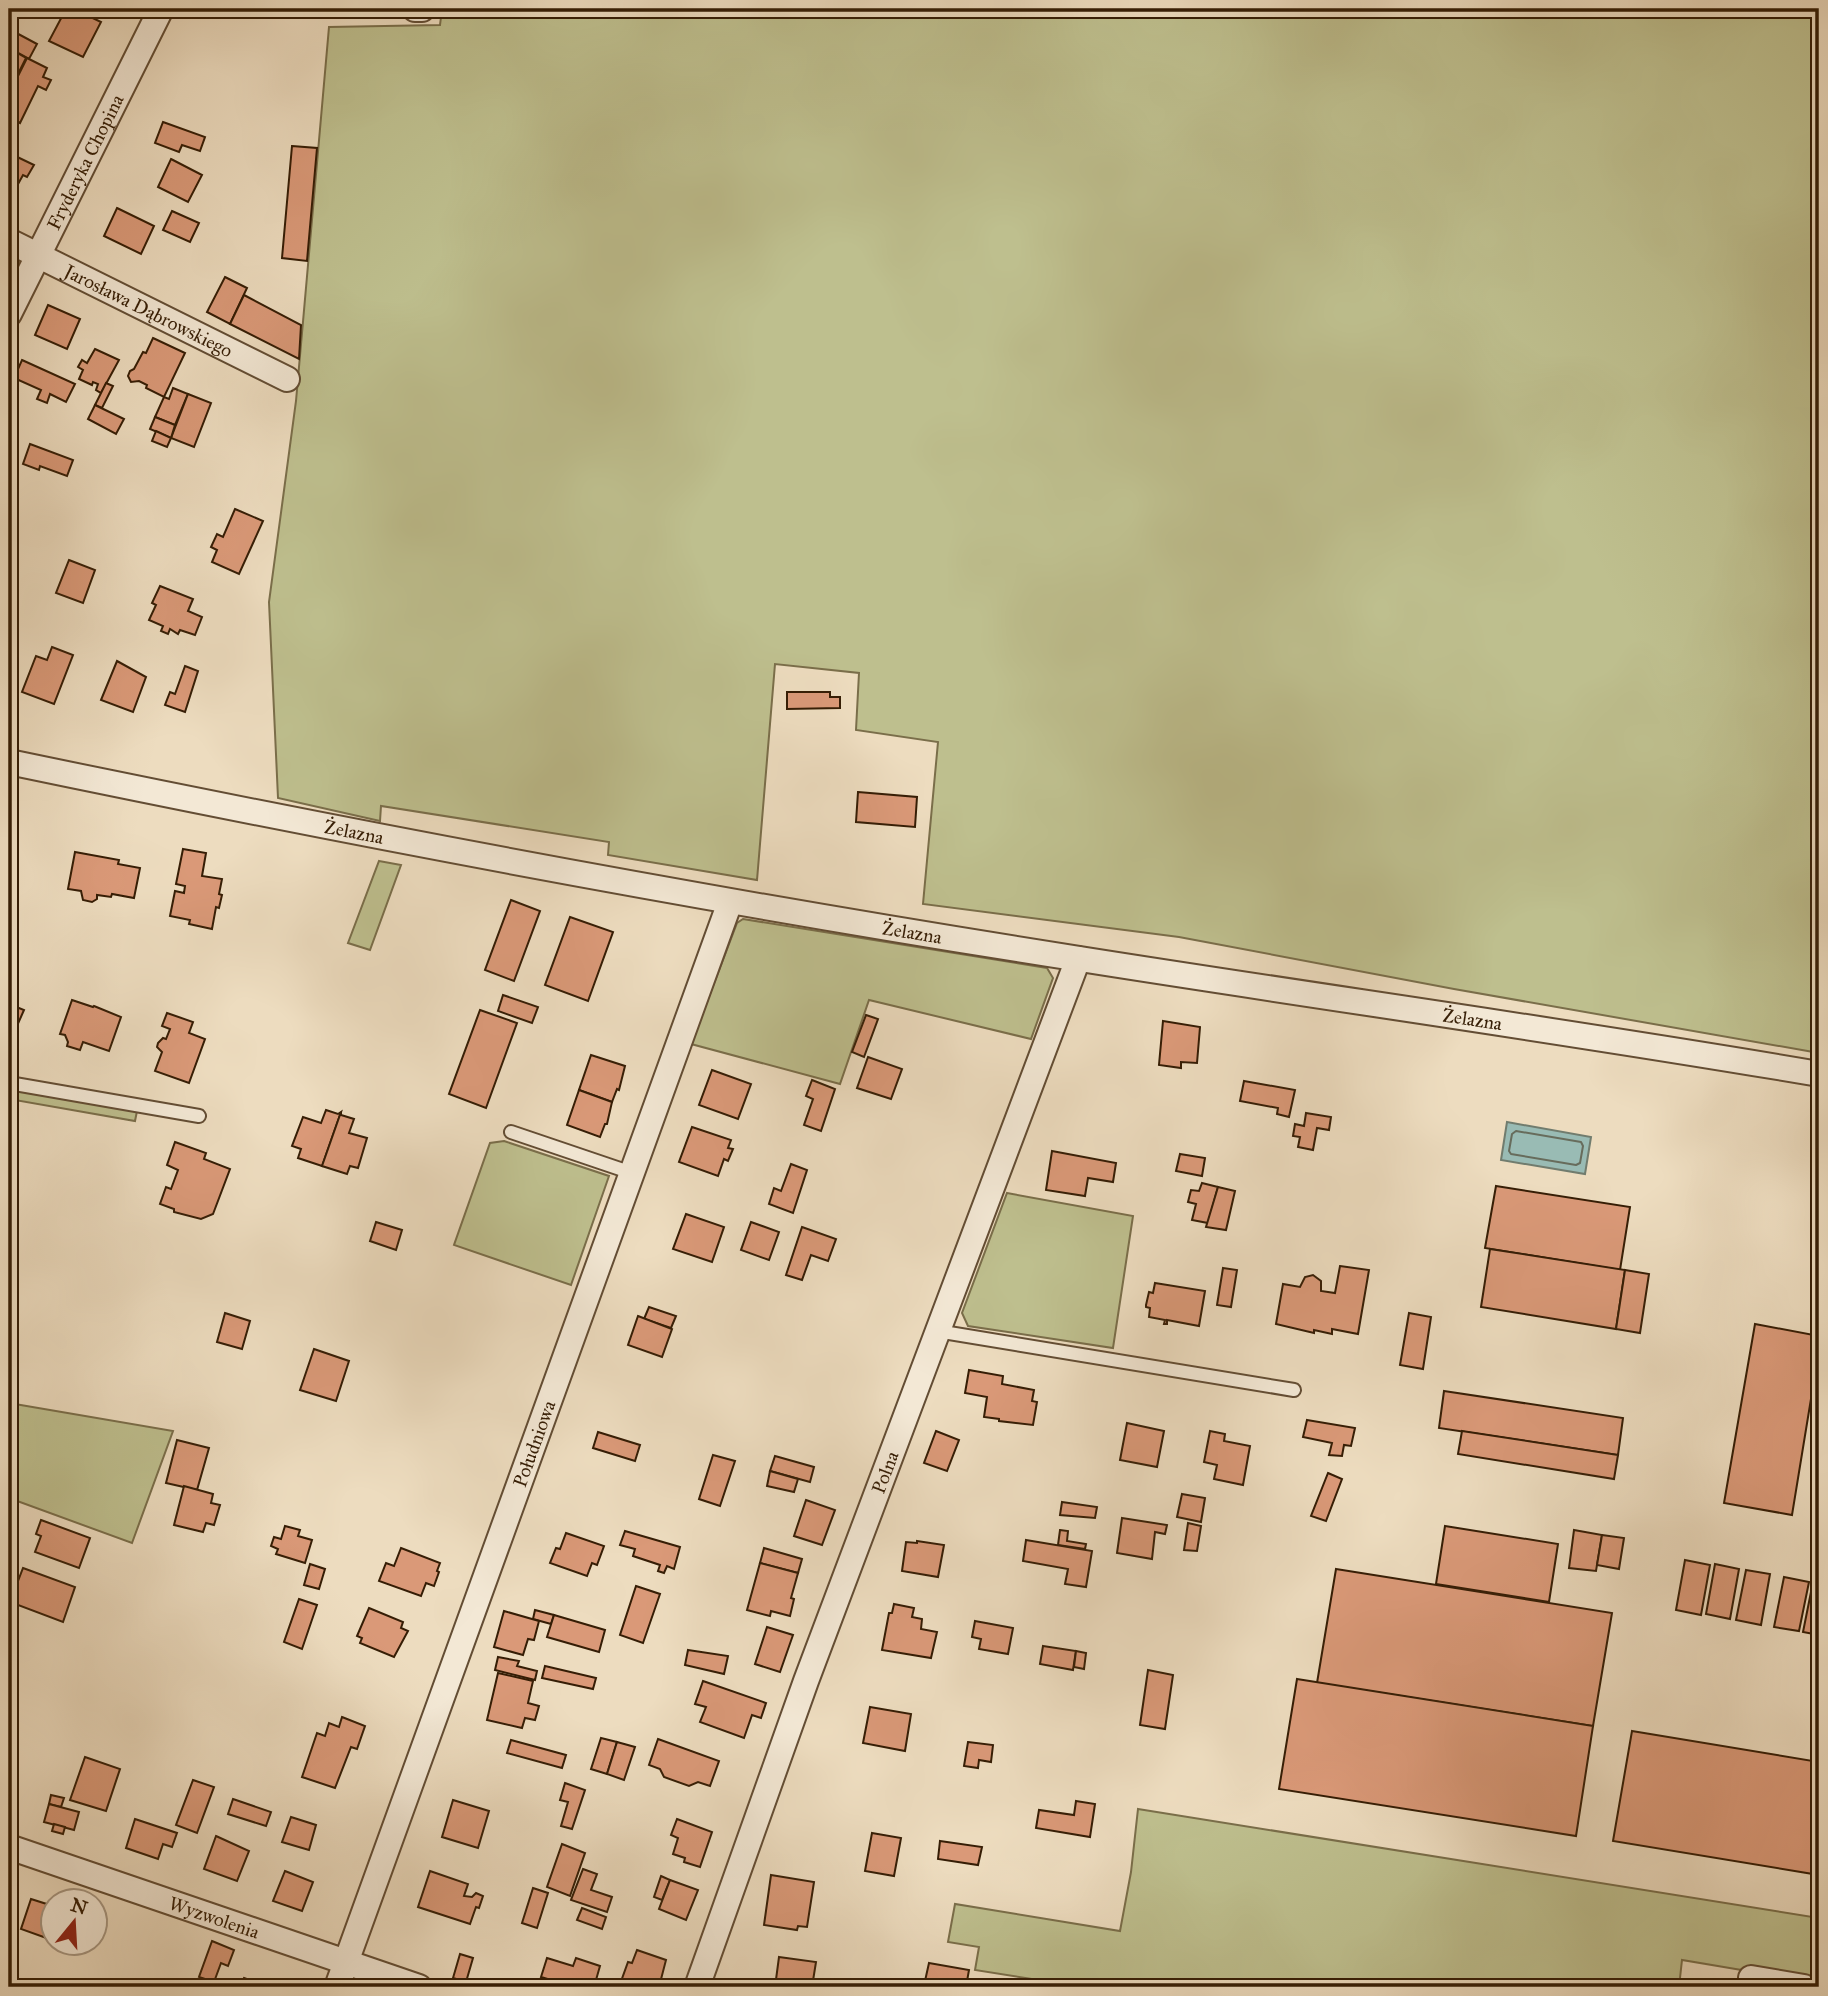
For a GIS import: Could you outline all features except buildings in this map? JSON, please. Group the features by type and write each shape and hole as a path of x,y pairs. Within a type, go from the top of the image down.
{"street":[{"name":"Fryderyka Chopina","path":"9,314 162,9"},
{"path":"415,9 422,9"},
{"name":"Jarosława Dąbrowskiego","path":"9,242 287,379"},
{"name":"Żelazna","path":"9,762 212,804 730,902 1819,1074"},
{"name":"Południowa","path":"337,1987 730,902"},
{"name":"Polna","path":"697,1987 806,1681 1078,959"},
{"name":"Wyzwolenia","path":"9,1847 419,1987"},
{"path":"1751,1978 1804,1987"}],"lane":[{"path":"9,1083 198,1116"},
{"path":"511,1132 632,1173"},
{"path":"937,1331 1294,1390"}],"green space":[{"path":"442,9 1819,9 1819,1053 1454,989 1179,937 923,904 938,742 856,730 859,673 775,664 757,880 608,855 609,842 381,806 380,821 278,798 269,602 296,401 329,27 440,25"},
{"path":"379,861 401,865 370,950 348,943"},
{"path":"743,919 1047,968 1053,978 1031,1039 869,1000 840,1084 691,1044 737,923"},
{"path":"9,1089 137,1111 135,1121 9,1099"},
{"path":"504,1141 609,1176 571,1285 454,1245 490,1143"},
{"path":"1007,1193 1133,1216 1113,1348 968,1326 962,1313"},
{"path":"9,1403 173,1431 132,1543 9,1498"},
{"path":"1138,1809 1819,1918 1819,1983 1682,1960 1679,1987 1044,1987 1045,1981 975,1970 979,1947 948,1942 955,1904 1120,1931 1131,1872"}],"water":[{"path":"1507,1122 1591,1137 1585,1174 1501,1160"}]}
